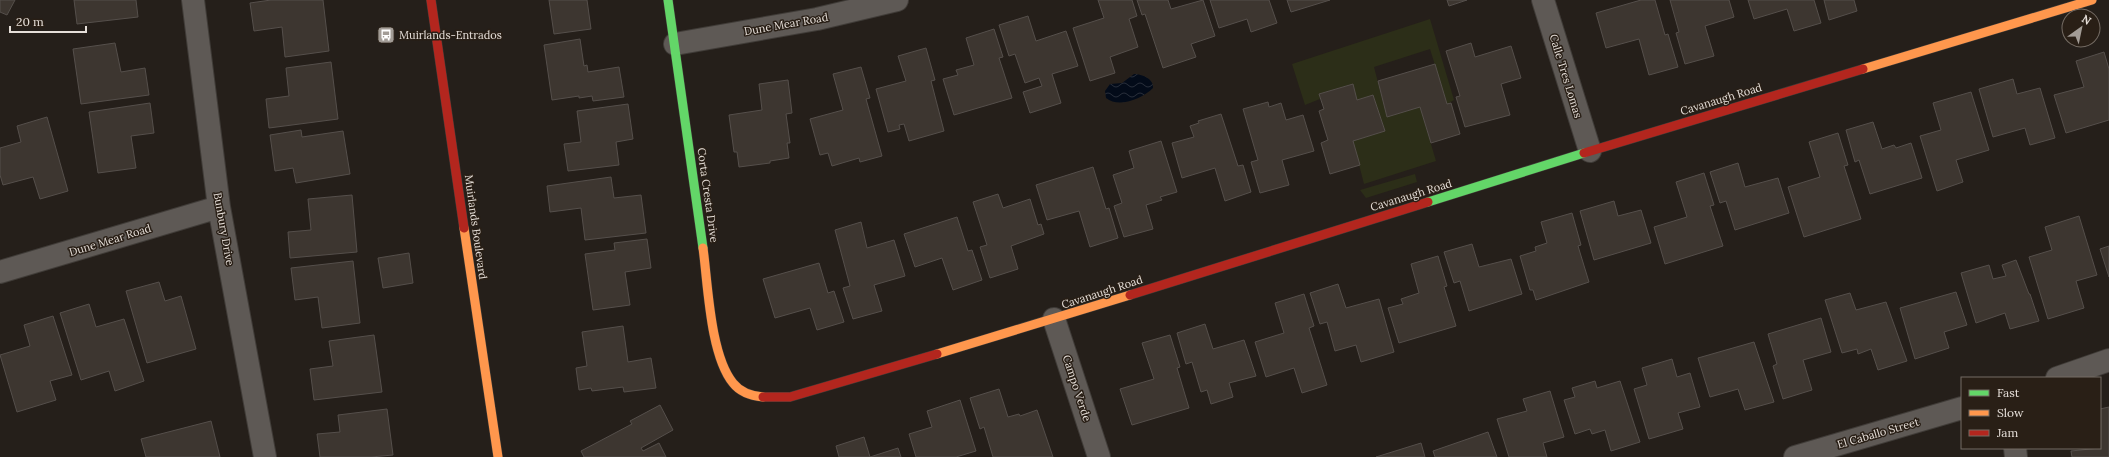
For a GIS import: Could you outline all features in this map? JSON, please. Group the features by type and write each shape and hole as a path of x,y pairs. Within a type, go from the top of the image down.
{"street":[{"name":"Bunbury Drive","path":"194,0 219,207 264,457"},
{"name":"Muirlands Boulevard","path":"432,0 498,457"},
{"name":"Corta Cresta Drive","path":"668,0 716,345 726,372 738,388"},
{"name":"Dune Mear Road","path":"675,44 817,19 897,0"},
{"name":"Calle Tres Lomas","path":"1543,0 1590,151"},
{"name":"Cavanaugh Road","path":"738,388 750,395 762,398 790,397 1054,319 1590,151 2092,0"},
{"name":"Dune Mear Road","path":"0,272 219,207"},
{"name":"Campo Verde","path":"1054,319 1099,457"},
{"path":"2060,377 2109,360"},
{"name":"El Caballo Street","path":"1795,457 1961,408"}],"green space":[{"path":"1430,19 1454,100 1447,104 1430,49 1374,67 1387,117 1420,107 1436,161 1364,184 1353,141 1385,131 1373,95 1357,100 1352,84 1319,94 1320,99 1305,105 1292,64"},
{"path":"1415,174 1417,182 1366,198 1360,190"}],"water":[{"path":"1134,74 1150,80 1153,88 1149,92 1131,101 1117,102 1106,98 1105,91 1110,84 1122,83"}],"building":[{"path":"0,0 15,0 7,15 0,12"},
{"path":"74,0 136,0 138,17 77,24"},
{"path":"271,0 323,0 329,51 285,57 282,27 254,31 250,3"},
{"path":"549,0 587,0 591,29 554,34"},
{"path":"1098,0 1132,0 1137,16 1129,19 1138,47 1110,57 1115,73 1090,81 1073,28 1104,18"},
{"path":"1137,0 1168,0 1171,9 1203,0 1215,36 1191,44 1196,57 1163,68 1145,14 1142,15"},
{"path":"1210,0 1269,0 1277,23 1251,32 1247,19 1219,28"},
{"path":"1287,0 1330,0 1291,12"},
{"path":"1447,0 1467,0 1449,6"},
{"path":"1641,0 1655,0 1665,35 1668,34 1678,67 1649,75 1639,39 1606,48 1596,13"},
{"path":"1670,0 1729,0 1734,17 1705,26 1714,56 1685,64 1676,33 1679,32"},
{"path":"1748,0 1814,0 1821,23 1794,31 1787,9 1754,19"},
{"path":"1824,0 1854,0 1857,11 1829,20"},
{"path":"1028,16 1036,41 1066,31 1078,66 1052,74 1061,103 1030,113 1023,92 1042,86 1039,78 1025,83 1015,54 1009,56 999,25"},
{"path":"994,29 1003,57 999,58 1012,98 954,115 943,79 958,75 956,70 974,65 966,38"},
{"path":"580,39 584,66 587,65 588,72 619,67 624,97 593,101 592,96 579,98 579,96 552,100 544,45"},
{"path":"115,43 121,72 145,68 149,95 81,104 73,49"},
{"path":"1471,43 1475,57 1511,46 1521,78 1501,84 1510,115 1465,127 1456,97 1460,96 1446,51"},
{"path":"926,48 935,80 931,81 944,131 909,141 904,124 899,125 900,129 888,132 876,89 906,81 898,56"},
{"path":"2104,52 2109,69 2109,120 2066,133 2054,95 2084,87 2076,61"},
{"path":"331,62 338,119 269,128 266,99 289,96 286,68"},
{"path":"1435,64 1447,104 1451,103 1460,134 1431,143 1420,107 1387,117 1378,81"},
{"path":"861,67 870,98 866,99 882,156 860,162 859,158 832,166 828,153 820,155 810,119 843,110 833,74"},
{"path":"2013,79 2017,94 2040,88 2055,138 2030,145 2025,128 1993,137 1979,89"},
{"path":"788,80 792,113 786,114 790,143 787,143 789,158 770,161 770,163 739,167 737,152 734,152 729,115 762,110 759,84"},
{"path":"1353,84 1357,100 1373,95 1385,131 1353,141 1360,165 1330,174 1321,143 1328,140 1319,111 1324,109 1319,94"},
{"path":"1971,92 1989,150 1956,160 1963,182 1937,191 1920,136 1941,130 1933,103"},
{"path":"1268,102 1269,107 1281,103 1286,120 1303,115 1314,151 1282,160 1289,185 1260,193 1251,162 1258,160 1243,109"},
{"path":"150,103 154,133 131,136 136,168 98,173 89,112"},
{"path":"628,104 633,139 616,142 619,165 568,171 564,144 581,142 577,111"},
{"path":"1221,114 1238,166 1243,165 1251,192 1225,201 1215,168 1182,178 1172,143 1194,137 1190,126 1199,123 1198,121"},
{"path":"47,117 68,191 40,199 33,177 3,185 0,175 0,148 21,142 17,126"},
{"path":"1873,122 1882,149 1894,145 1896,148 1911,143 1922,178 1870,194 1859,160 1855,162 1846,130"},
{"path":"301,130 302,137 343,131 350,174 296,183 293,168 275,171 270,135"},
{"path":"1838,133 1848,165 1844,166 1861,219 1804,237 1788,187 1820,177 1809,142"},
{"path":"1161,141 1177,192 1160,197 1162,200 1146,205 1153,229 1124,237 1114,206 1122,203 1113,175 1134,168 1129,151"},
{"path":"1738,163 1745,187 1778,178 1789,213 1735,230 1726,201 1720,203 1710,172"},
{"path":"1093,167 1106,209 1109,208 1118,238 1090,247 1079,211 1047,220 1036,185"},
{"path":"1704,173 1714,205 1710,206 1723,246 1665,264 1654,227 1687,217 1676,182"},
{"path":"611,177 614,198 641,195 646,233 585,240 581,208 550,212 547,186"},
{"path":"998,194 1003,208 1030,199 1038,225 1041,224 1044,234 1011,246 1018,269 990,278 980,247 987,245 973,202"},
{"path":"352,195 357,252 290,258 288,232 311,230 308,199"},
{"path":"1614,201 1618,216 1641,210 1651,243 1594,260 1580,211"},
{"path":"1572,213 1581,245 1578,246 1589,282 1536,300 1533,290 1530,290 1520,256 1536,251 1535,247 1547,243 1541,222"},
{"path":"2079,216 2097,275 2076,281 2084,308 2048,319 2029,257 2052,250 2045,227"},
{"path":"957,217 968,251 972,250 982,280 953,290 942,258 915,267 904,234"},
{"path":"861,222 867,248 894,240 905,276 874,285 882,311 853,319 843,288 850,286 835,230"},
{"path":"647,239 651,268 625,272 630,305 593,310 585,254 615,250 614,243"},
{"path":"1472,244 1479,267 1511,259 1522,294 1469,311 1460,281 1454,283 1444,252"},
{"path":"2109,246 2109,277 2100,249"},
{"path":"409,253 413,283 383,288 378,258"},
{"path":"1438,256 1447,286 1444,287 1456,326 1399,343 1388,308 1403,304 1401,299 1419,293 1411,264"},
{"path":"2016,260 2039,321 2010,329 2005,313 1976,323 1961,273 1989,265 1993,279 2006,276 2002,265"},
{"path":"353,261 360,323 322,328 318,297 295,300 291,268"},
{"path":"819,263 828,293 834,291 844,322 817,330 810,308 775,318 763,279"},
{"path":"159,282 165,301 181,296 196,349 147,363 126,291"},
{"path":"1338,284 1346,308 1379,299 1394,352 1361,362 1356,345 1335,351 1327,322 1320,324 1310,293"},
{"path":"1956,292 1967,325 1944,332 1949,348 1915,359 1900,308"},
{"path":"1850,293 1856,310 1886,302 1907,361 1878,370 1871,349 1858,354 1857,349 1842,353 1825,300"},
{"path":"1304,294 1314,326 1309,328 1327,385 1302,393 1294,368 1266,377 1255,342 1284,333 1275,303"},
{"path":"89,304 96,327 124,319 144,381 115,391 109,371 81,380 60,313"},
{"path":"53,316 72,375 50,381 56,400 17,412 0,355 30,346 24,325"},
{"path":"1821,318 1831,352 1803,360 1812,390 1783,399 1773,366 1777,364 1768,334"},
{"path":"1205,324 1213,349 1244,340 1256,376 1229,383 1233,397 1211,404 1207,390 1201,392 1192,362 1186,364 1177,333"},
{"path":"623,326 628,362 651,358 656,388 624,392 623,387 592,391 591,388 579,390 576,368 587,366 582,332"},
{"path":"374,335 382,392 314,400 310,369 333,366 329,341"},
{"path":"1170,335 1180,367 1177,368 1189,408 1132,425 1120,389 1154,379 1142,343"},
{"path":"1754,342 1774,402 1745,410 1738,389 1710,397 1698,358"},
{"path":"1672,359 1677,377 1690,373 1700,407 1678,413 1683,429 1649,439 1634,389 1647,385 1642,368"},
{"path":"1595,381 1597,388 1620,381 1640,442 1611,451 1605,430 1592,434 1590,429 1575,434 1564,400 1575,397 1572,388"},
{"path":"999,389 1008,417 1019,414 1020,416 1037,410 1053,457 993,457 984,427 980,429 970,398"},
{"path":"1550,391 1564,437 1543,443 1547,457 1509,457 1497,419 1527,411 1523,399"},
{"path":"960,400 976,451 956,457 916,457 909,434 932,427 927,411"},
{"path":"660,405 673,430 641,448 643,451 659,443 666,457 584,457 581,451 632,424 630,421"},
{"path":"2109,407 2109,457 2072,457 2071,451 2101,449 2101,409"},
{"path":"387,409 393,455 371,457 320,457 317,434 340,432 338,415"},
{"path":"211,421 220,457 146,457 141,439"},
{"path":"1488,432 1497,457 1435,457 1433,451"},
{"path":"864,437 870,457 839,457 836,446"},
{"path":"1421,443 1425,457 1376,457"},
{"path":"898,448 901,457 870,457"}],"traffic: fast":[{"path":"668,0 703,248"},
{"path":"1428,202 1584,153"}],"traffic: slow":[{"path":"1863,69 2092,0"},
{"path":"464,228 498,457"},
{"path":"703,248 711,318 719,355 725,371 739,389 751,395 763,397"},
{"path":"937,354 1130,295"}],"traffic: jam":[{"path":"431,0 464,228"},
{"path":"1584,153 1863,69"},
{"path":"1130,295 1428,202"},
{"path":"763,397 790,397 937,354"}],"place":[{"name":"Muirlands-Entrados","path":"386,35"}]}
